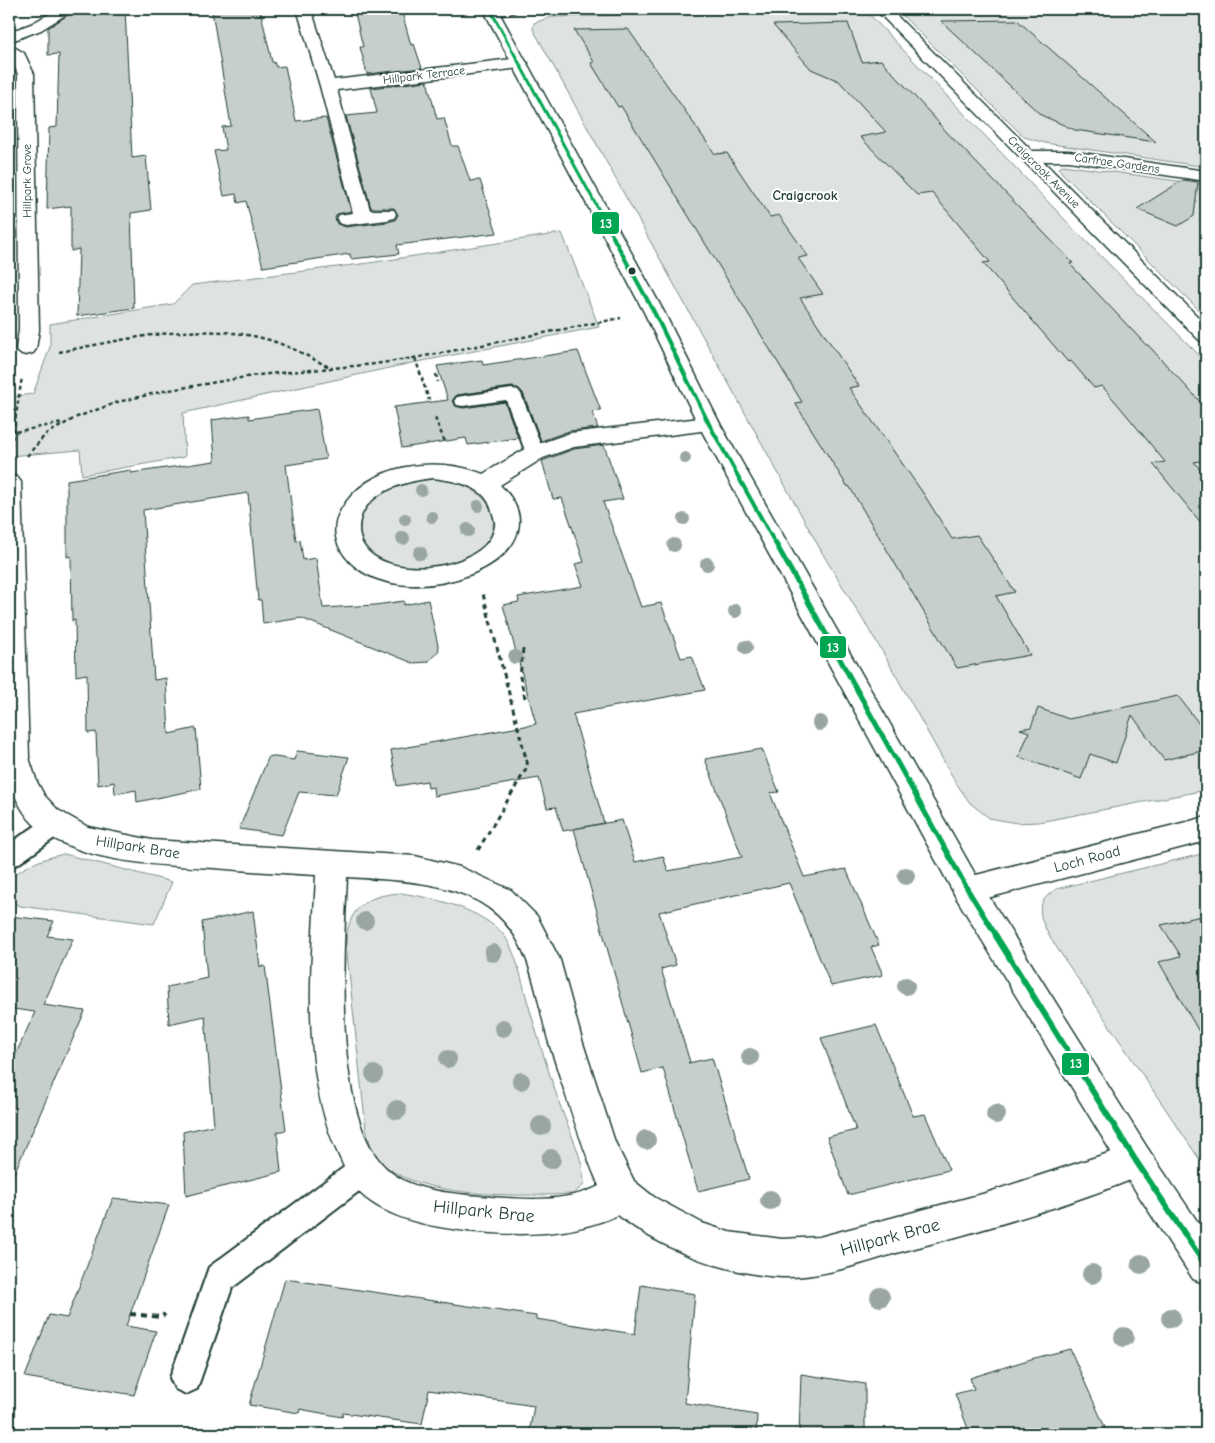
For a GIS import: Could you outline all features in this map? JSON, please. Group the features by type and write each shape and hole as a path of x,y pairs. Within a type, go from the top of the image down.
{"street":[{"path":"9,37 36,27 68,9"},
{"path":"304,9 328,86 355,218 388,214"},
{"path":"497,9 520,63 654,312 709,424 968,890 1136,1161 1206,1266"},
{"name":"Craigcrook Avenue","path":"882,9 1206,336"},
{"name":"Hillpark Grove","path":"9,49 18,56 26,74 18,322 26,348"},
{"name":"Hillpark Terrace","path":"328,86 520,63"},
{"name":"Carfrae Gardens","path":"1028,156 1070,156 1206,176"},
{"path":"484,484 535,453 570,440 709,424"},
{"path":"433,471 460,474 484,484 493,490 505,507 506,527 497,546 475,564 465,569 436,577 414,578 391,574 378,570 358,556 352,547 347,528 348,518 359,500 368,492 391,479 433,471"},
{"name":"Hillpark Brae","path":"9,482 15,758 22,786 29,801 55,825 84,838 116,846 152,852 415,869 460,880 500,900 526,926 536,942 544,960 565,1040 599,1145 621,1194 641,1210 696,1239 729,1250 756,1256 802,1258 819,1256 986,1211 1136,1161"},
{"name":"Loch Road","path":"968,890 1206,828"},
{"name":"Hillpark Brae","path":"332,864 330,984 336,1101 343,1122 365,1169 375,1182 390,1192 427,1206 465,1212 548,1217 594,1207 621,1194"}],"lane":[{"path":"463,401 512,394 535,453"},
{"path":"9,857 55,825"},
{"path":"186,1378 220,1278 365,1169"}],"path":[{"path":"26,459 42,439 65,423 91,411 168,390 215,381 330,367 390,363 654,312"},
{"path":"54,353 170,331 208,330 237,332 268,339 330,367"},
{"path":"9,458 11,433 24,370"},
{"path":"11,433 65,423"},
{"path":"460,880 528,766 475,564"},
{"path":"523,649 520,677 525,698"},
{"path":"130,1314 161,1317"}],"shaded area":[{"path":"906,9 1160,9 1206,13 1206,167 1045,143 1024,137 902,15 900,12"},
{"path":"852,10 869,14 1072,227 1206,362 1206,790 1039,822 1017,823 989,818 970,803 956,783 885,656 824,556 533,29 534,23 551,17"},
{"path":"1063,165 1206,185 1206,317 1062,173 1059,168"},
{"path":"562,233 599,327 412,363 183,413 185,457 82,475 80,450 9,456 9,397 33,394 50,347 50,324 173,304 192,285 369,263"},
{"path":"429,479 456,483 476,492 488,504 493,519 491,534 481,548 463,560 438,567 418,569 392,564 381,559 369,550 361,536 361,519 365,508 383,493 407,484"},
{"path":"1206,853 1206,1169 1051,939 1043,924 1040,911 1044,900 1056,889"},
{"path":"64,854 172,882 154,924 20,906 9,900 9,879 34,863"},
{"path":"401,893 440,901 477,915 499,930 509,943 517,962 551,1079 582,1165 584,1185 573,1194 498,1195 441,1188 415,1182 393,1172 375,1155 366,1130 346,945 347,932 350,922 361,906 378,897"}],"building":[{"path":"77,9 125,9 132,158 146,156 151,210 131,213 134,308 77,316 79,249 71,251 71,206 47,209 49,128 57,127 59,54 48,55 48,28"},
{"path":"260,9 272,62 274,62 276,67 285,66 296,121 326,118 351,211 337,214 335,218 337,224 346,227 387,222 395,220 398,215 394,208 371,208 346,116 377,113 371,88 427,81 437,119 444,118 452,146 458,146 470,181 480,180 497,233 397,245 399,254 351,259 350,254 263,267 246,201 238,203 236,194 224,196 214,151 226,150 222,127 231,126 212,11"},
{"path":"354,9 401,9 411,45 414,44 422,68 367,74 360,47 363,47"},
{"path":"1017,20 1156,142 1075,130 1041,115 941,21"},
{"path":"848,23 862,62 881,60 940,124 938,123 1073,263 1070,264 1206,408 1206,460 1194,462 1206,476 1206,529 1153,464 1165,462 1102,386 1094,388 1071,361 1068,362 983,263 990,262 932,193 917,195 860,137 886,132 839,81 811,69 773,25"},
{"path":"628,29 715,154 727,153 770,217 779,215 808,256 798,258 823,294 800,298 859,386 849,388 923,493 952,539 977,535 1015,592 996,596 1030,655 957,668 849,486 847,486 795,403 802,402 621,106 618,107 591,63 594,62 574,30"},
{"path":"1183,180 1198,182 1194,216 1178,226 1137,209"},
{"path":"578,351 601,411 592,412 598,428 569,431 541,441 523,393 518,388 512,387 457,395 452,401 456,406 463,408 505,402 518,438 468,445 466,438 402,448 394,407 448,400 437,366 482,360 483,365"},
{"path":"317,409 326,459 286,465 296,541 300,540 303,560 316,558 323,608 404,601 404,605 428,600 439,650 428,662 413,663 301,618 263,624 261,600 258,600 248,493 143,510 154,680 166,678 169,734 196,728 201,789 137,802 136,790 115,794 114,782 98,785 96,732 88,733 87,674 76,676 75,620 72,621 71,556 67,557 67,480 131,470 131,473 215,461 212,420 249,415 249,419"},
{"path":"604,445 623,499 603,502 641,607 661,603 681,658 692,656 705,690 573,714 604,823 563,831 556,807 547,808 539,778 434,796 433,787 428,788 427,781 397,786 391,750 536,724 503,605 519,602 518,597 583,586 575,564 584,562 562,498 553,499 542,461 574,449"},
{"path":"1178,696 1206,733 1206,750 1164,760 1132,715 1116,763 1090,754 1081,779 1019,757 1029,732 1020,729 1031,727 1038,708 1069,719"},
{"path":"762,749 779,792 770,793 804,877 846,869 879,945 871,947 883,975 831,986 789,883 659,912 676,965 661,969 690,1062 688,1063 712,1058 749,1179 698,1191 663,1068 642,1073 574,829 622,820 635,862 663,856 668,871 742,857 705,759"},
{"path":"297,751 349,757 336,795 299,792 282,835 239,829 269,756 294,760"},
{"path":"253,911 260,967 265,966 286,1130 277,1132 281,1172 186,1196 183,1132 214,1125 205,1016 169,1024 167,987 207,978 202,922"},
{"path":"1206,915 1206,1044 1159,962 1181,956 1161,925"},
{"path":"9,916 54,921 47,936 73,939 43,1005 85,1011 9,1185 9,1069 35,1012 13,1009 9,1019"},
{"path":"876,1025 913,1116 925,1114 949,1170 848,1195 827,1137 856,1130 821,1038"},
{"path":"113,1198 169,1205 126,1326 156,1331 134,1395 25,1377 49,1315 67,1318"},
{"path":"285,1279 536,1316 536,1319 635,1334 641,1285 695,1294 685,1403 757,1415 756,1434 529,1434 534,1406 429,1390 422,1424 343,1413 342,1417 300,1409 299,1413 249,1405"},
{"path":"1070,1349 1108,1434 970,1434 955,1394 974,1389 970,1378"},
{"path":"801,1374 865,1384 865,1434 799,1434"}],"transit line":[{"name":"13","path":"491,11 654,312 709,424 968,890 1136,1161 1206,1266"}],"district":[{"name":"Craigcrook","path":"805,195"}]}
